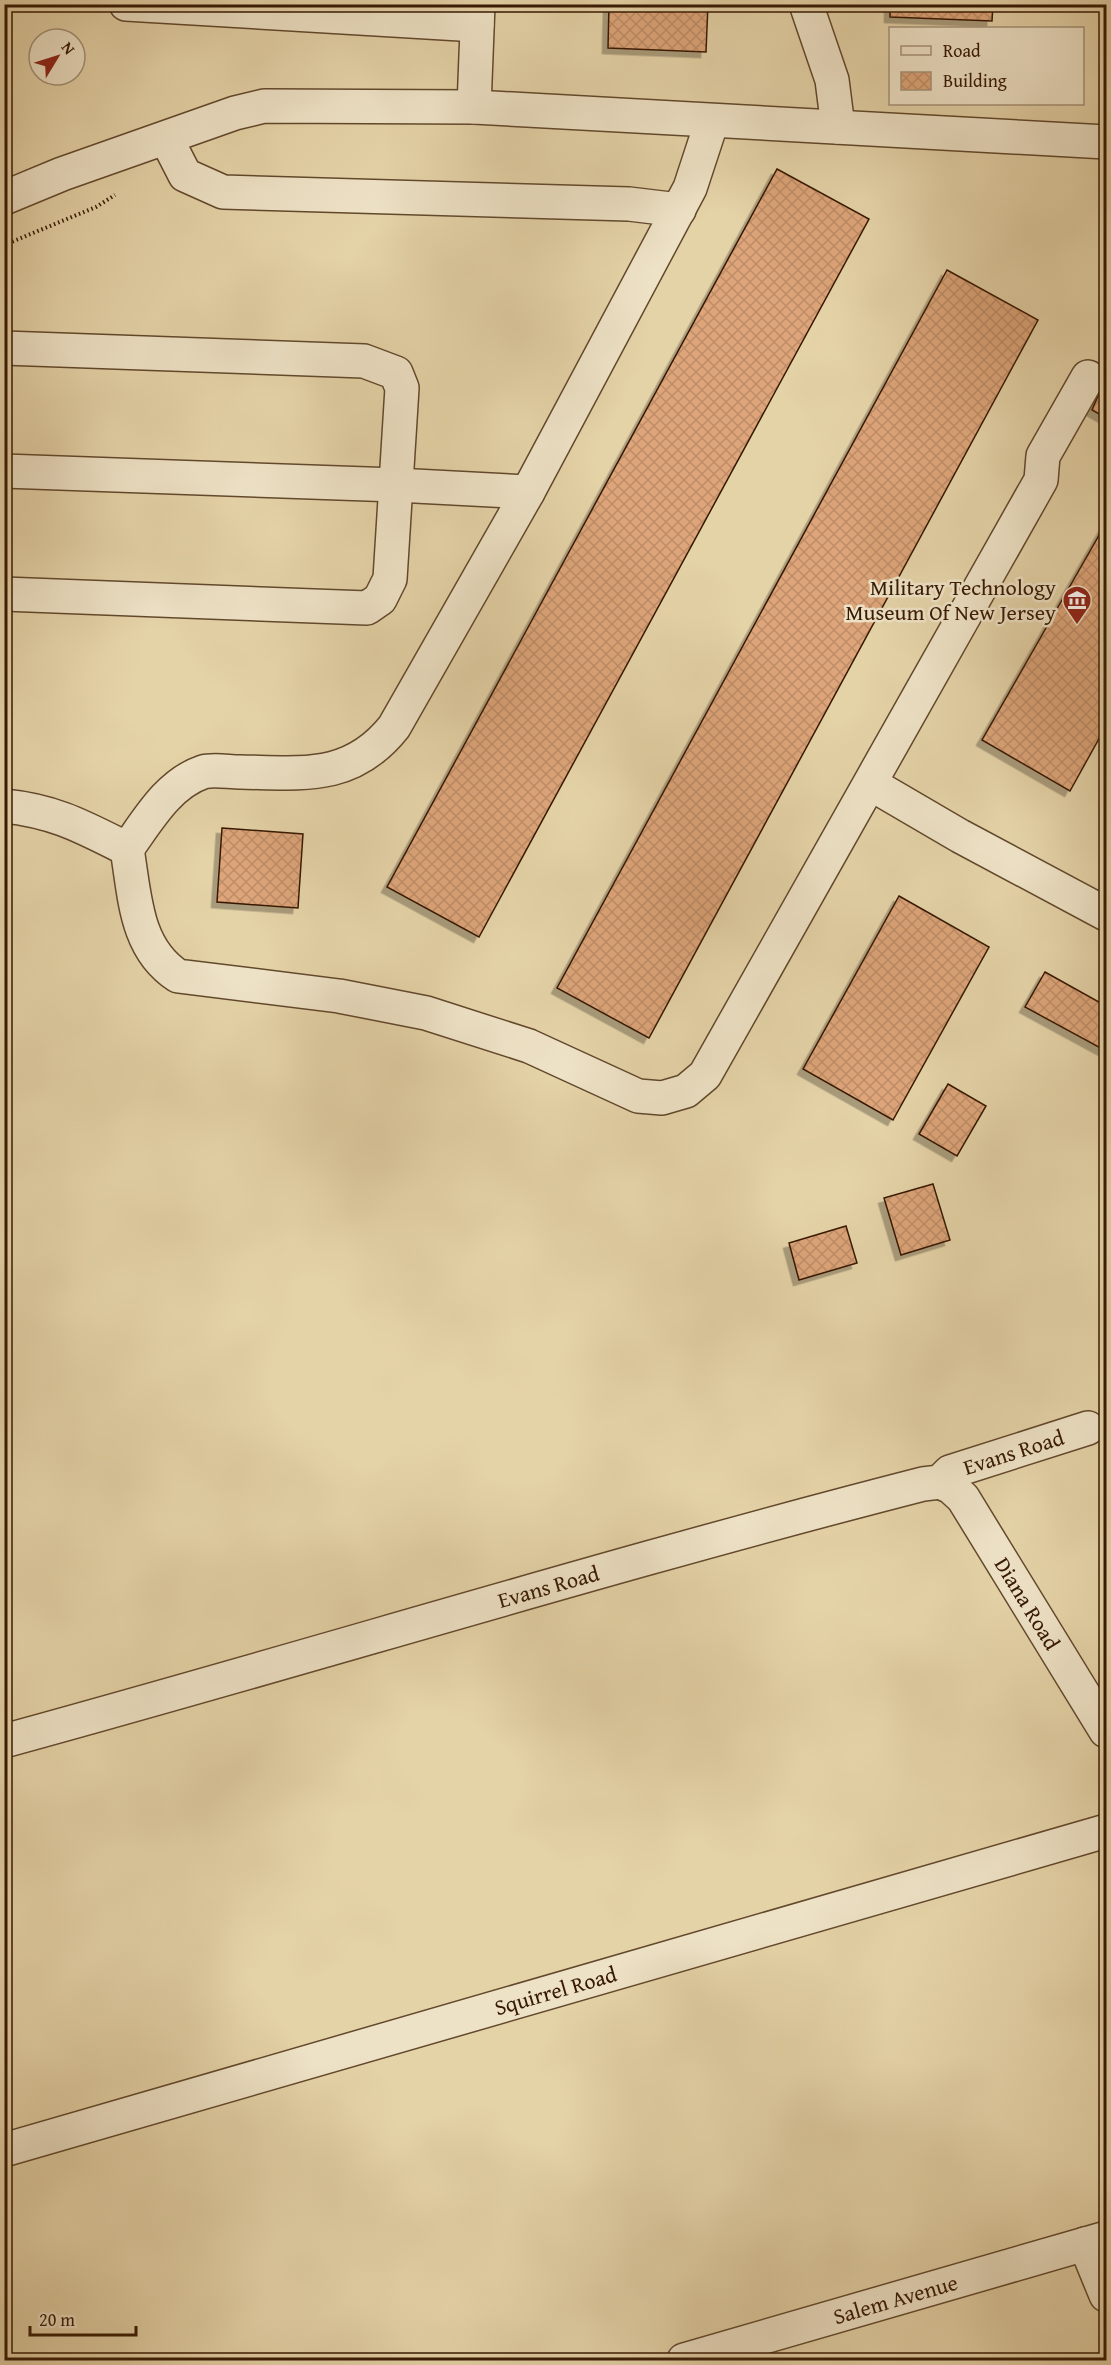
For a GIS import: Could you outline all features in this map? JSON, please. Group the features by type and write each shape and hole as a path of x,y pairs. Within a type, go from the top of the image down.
{"street":[{"path":"126,4 478,15 474,107"},
{"path":"806,4 832,80 838,128"},
{"path":"4,198 62,174 235,113 264,106 474,107 1107,142"},
{"path":"712,121 690,188 679,210 528,492 394,727 382,742 345,766 314,774 204,772 166,795 128,849 139,920 148,946 161,965 178,976 339,996 426,1013 529,1046 638,1096 662,1098 686,1091 705,1075 830,850 871,784 1041,480 1043,456 1088,377"},
{"path":"166,138 185,175 223,192 629,204 679,210"},
{"path":"4,348 364,361 396,372 402,388 390,579 380,599 367,608 4,594"},
{"path":"4,471 528,492"},
{"path":"871,784 960,836 1107,914"},
{"path":"4,806 35,809 60,816 128,849"},
{"name":"Evans Road","path":"4,1741 233,1678 659,1553 923,1484 940,1482 950,1472 1088,1428"},
{"name":"Diana Road","path":"940,1482 951,1487 963,1498 1107,1731"},
{"name":"Squirrel Road","path":"4,2150 1107,1831"},
{"path":"1096,2241 1107,2295"},
{"name":"Salem Avenue","path":"706,2358 1096,2241"}],"building":[{"path":"609,4 708,4 706,52 608,48"},
{"path":"890,4 993,4 992,21 890,17"},
{"path":"777,169 869,219 479,937 387,887"},
{"path":"947,270 1038,320 649,1038 557,988"},
{"path":"1106,377 1106,418 1092,410"},
{"name":"Military Technology Museum Of New Jersey","path":"1106,523 1106,726 1070,791 982,740"},
{"path":"222,828 303,834 298,908 217,902"},
{"path":"899,896 989,947 893,1120 803,1069"},
{"path":"1045,972 1106,1006 1106,1051 1025,1007"},
{"path":"948,1084 986,1106 957,1156 919,1134"},
{"path":"933,1184 950,1240 901,1255 884,1198"},
{"path":"846,1226 857,1263 799,1280 789,1243"}],"place":[{"name":"Military Technology Museum Of New Jersey","path":"1077,626"}]}
